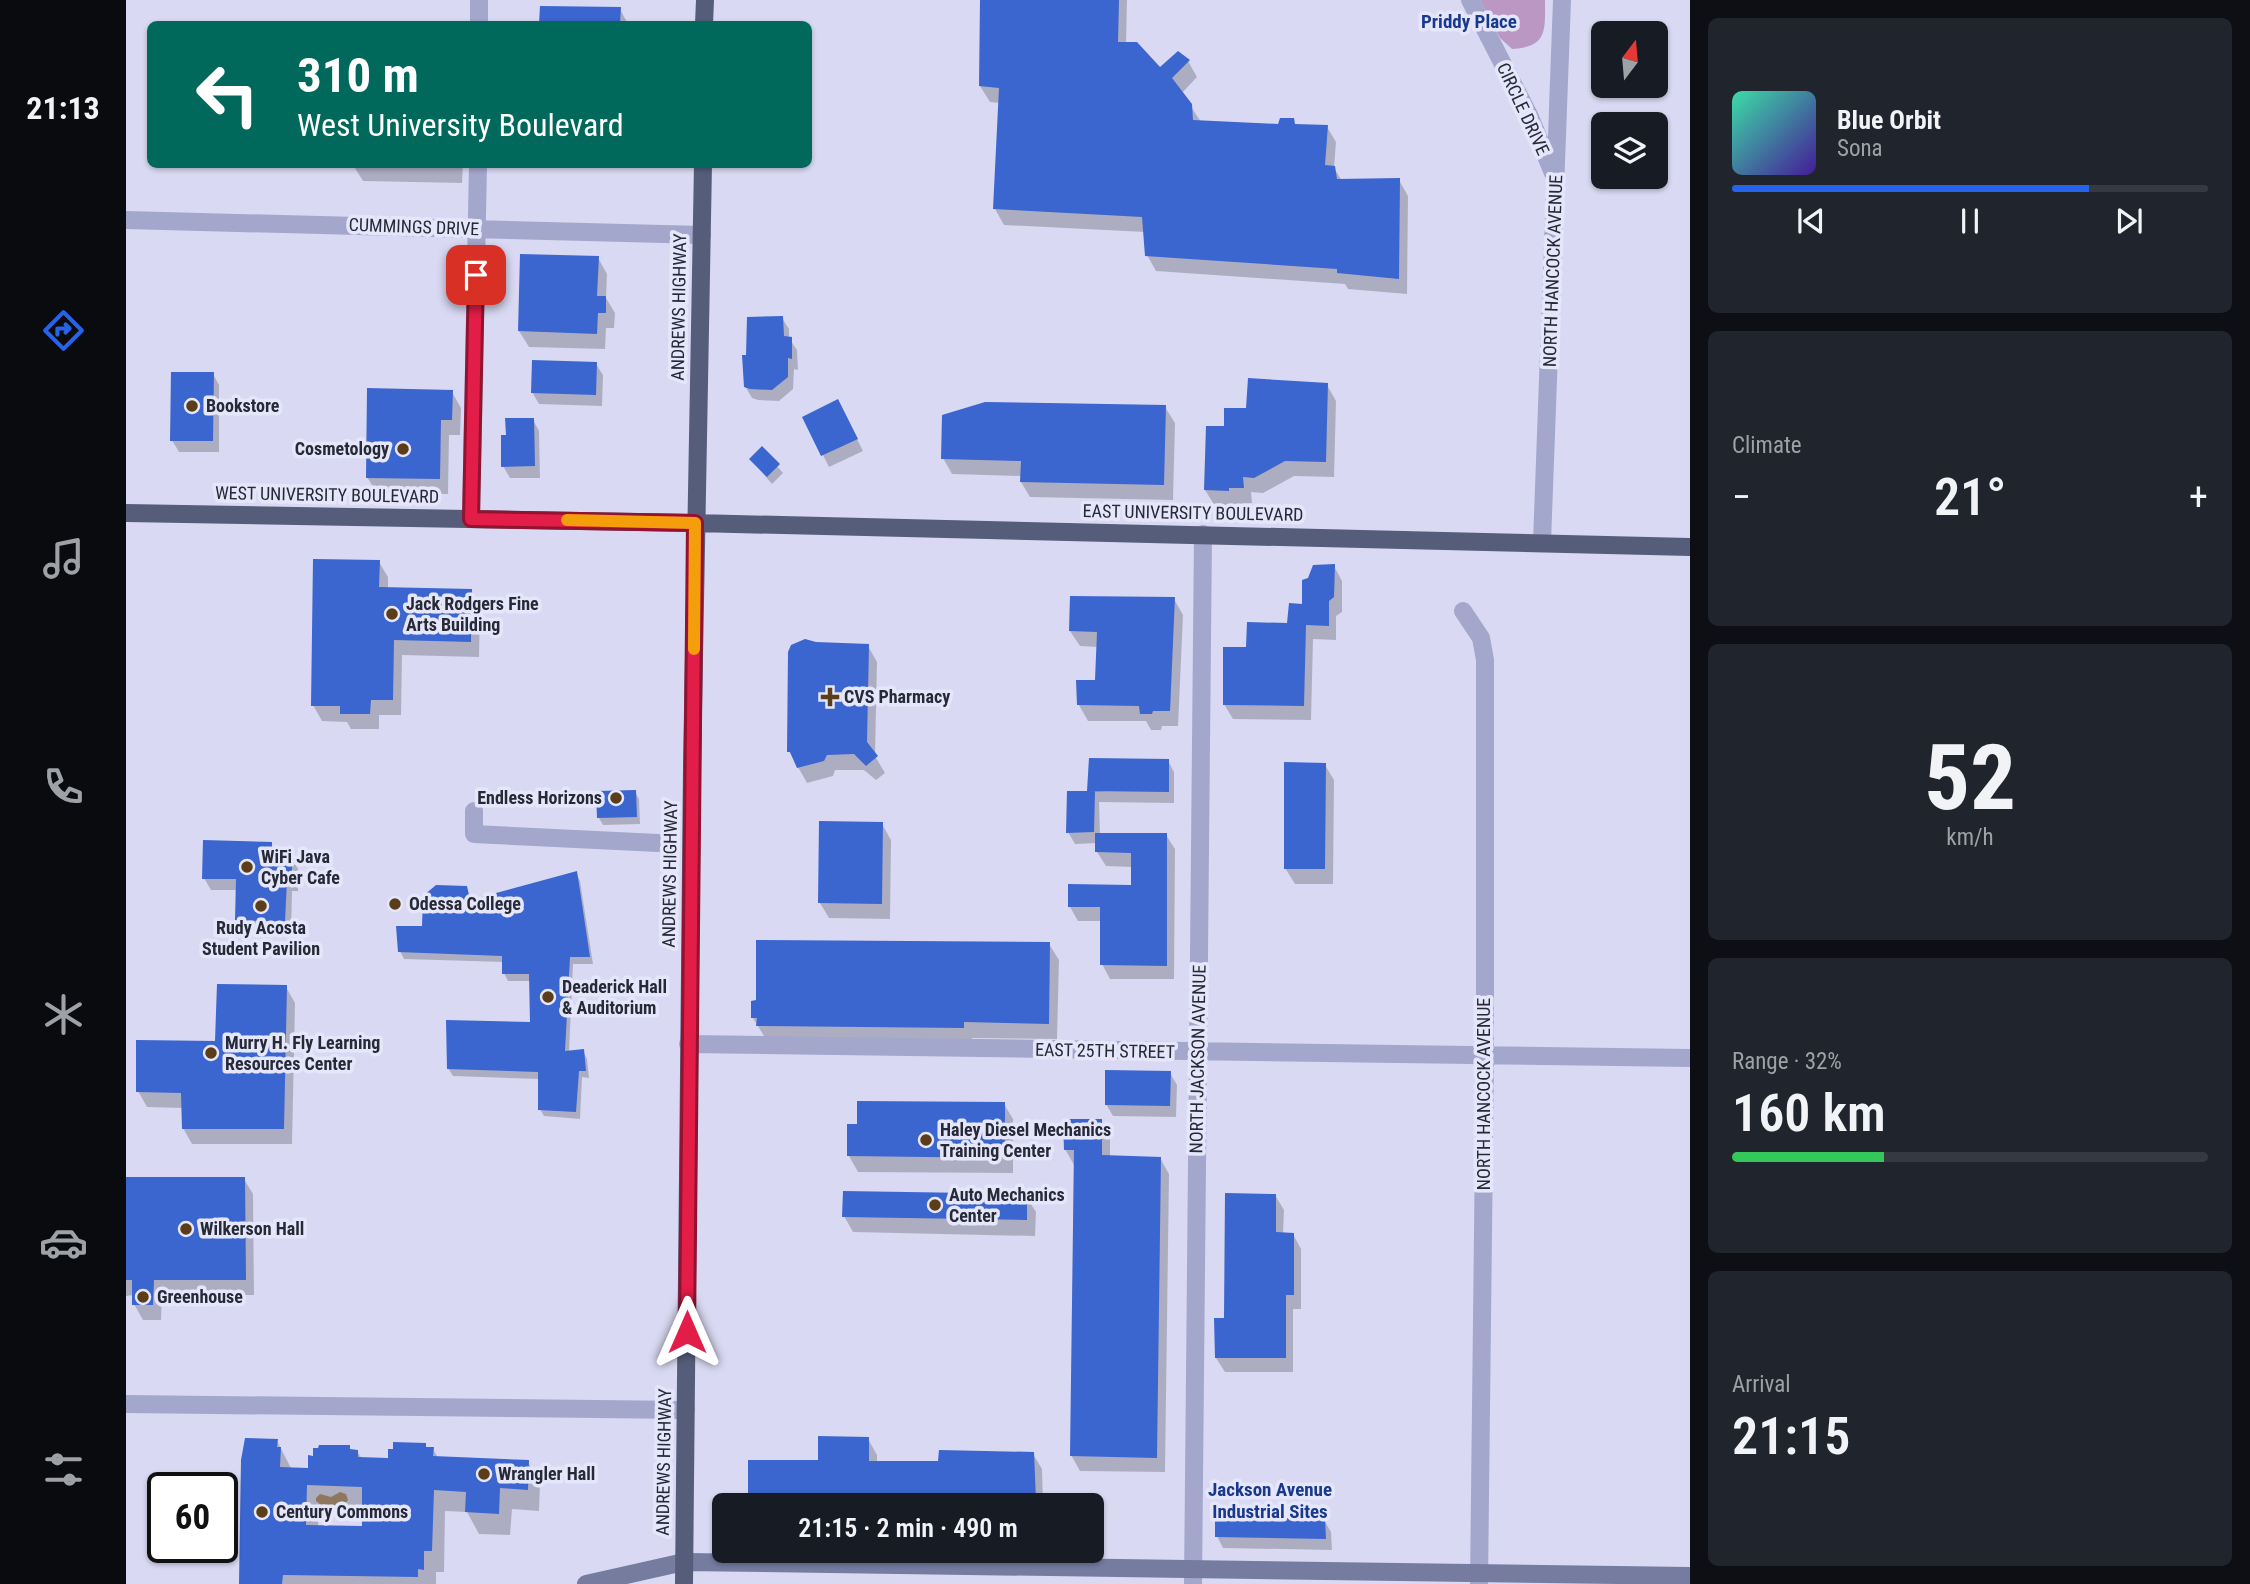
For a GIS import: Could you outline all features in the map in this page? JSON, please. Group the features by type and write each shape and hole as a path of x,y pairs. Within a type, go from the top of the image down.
{"main road":[{"path":"704,21 705,0"},
{"name":"ANDREWS HIGHWAY","path":"684,1584 688,1044 703,168"},
{"name":"WEST UNIVERSITY BOULEVARD","path":"126,513 695,523"},
{"name":"EAST UNIVERSITY BOULEVARD","path":"695,523 1690,547"}],"street":[{"path":"479,0 479,21"},
{"name":"CIRCLE DRIVE","path":"1470,0 1529,115 1556,181"},
{"name":"NORTH HANCOCK AVENUE","path":"1542,542 1562,0"},
{"path":"471,519 478,168"},
{"name":"CUMMINGS DRIVE","path":"126,219 702,235"},
{"name":"NORTH JACKSON AVENUE","path":"1193,1577 1203,534"},
{"name":"NORTH HANCOCK AVENUE","path":"1463,611 1481,638 1485,660 1485,1056 1479,1578"},
{"path":"474,811 474,834 659,843"},
{"name":"EAST 25TH STREET","path":"688,1044 1690,1058"},
{"path":"126,1404 686,1410"},
{"path":"586,1584 684,1562 1193,1577 1690,1576"}],"shaded area":[{"path":"1480,0 1545,0 1542,35 1532,45 1512,49 1500,38"},
{"path":"340,1492 346,1494 348,1500 343,1507 326,1509 316,1501 320,1494 331,1497"}],"building":[{"path":"980,0 1119,0 1118,42 1137,42 1160,67 1178,51 1190,60 1172,78 1192,104 1193,120 1278,124 1280,118 1294,118 1295,124 1328,125 1325,165 1335,166 1337,179 1400,178 1399,279 1337,273 1337,269 1145,256 1142,217 993,209 999,88 979,86"},
{"path":"540,6 621,7 620,21 539,21"},
{"path":"520,254 599,256 597,296 606,296 606,313 598,313 597,334 518,331"},
{"path":"783,316 784,336 792,337 792,359 788,358 788,377 772,390 744,387 742,355 746,355 747,317"},
{"path":"532,360 597,362 596,395 531,393"},
{"name":"Bookstore","path":"171,372 214,372 213,441 170,441"},
{"path":"1248,378 1328,383 1326,462 1285,461 1254,478 1243,477 1244,488 1229,488 1229,491 1204,490 1206,426 1224,426 1224,408 1246,408"},
{"name":"Cosmetology","path":"367,388 453,390 452,420 441,420 440,479 366,478"},
{"path":"838,399 858,439 821,456 802,417"},
{"path":"985,402 1166,405 1164,485 1020,482 1021,461 941,459 942,415"},
{"path":"505,418 534,418 535,466 501,467 501,435 506,435"},
{"path":"762,446 780,464 767,477 749,459"},
{"name":"Jack Rodgers Fine Arts Building","path":"313,559 380,560 379,587 472,589 471,642 394,640 393,700 371,700 370,714 340,714 340,706 311,706"},
{"path":"1335,564 1334,597 1329,601 1329,626 1306,625 1304,706 1223,705 1223,647 1246,647 1247,622 1287,623 1289,603 1302,604 1302,580 1308,578 1313,565"},
{"path":"1070,596 1175,597 1170,711 1140,714 1139,706 1077,705 1076,680 1095,680 1097,632 1069,631"},
{"name":"CVS Pharmacy","path":"805,639 816,642 869,644 867,742 878,756 866,766 854,754 827,755 824,761 797,768 790,752 787,752 788,652 791,645"},
{"path":"1089,758 1169,759 1169,792 1087,791"},
{"path":"1284,762 1326,763 1325,869 1284,869"},
{"name":"Endless Horizons","path":"636,790 637,817 597,818 596,791"},
{"path":"1067,791 1095,791 1094,832 1066,833"},
{"path":"819,821 883,822 882,904 818,903"},
{"path":"1095,833 1167,833 1167,966 1100,965 1100,907 1068,907 1068,884 1131,885 1131,853 1095,852"},
{"name":"WiFi Java Cyber Cafe","path":"203,840 272,842 272,855 292,856 292,880 287,880 285,922 235,920 236,879 202,879"},
{"name":"Deaderick Hall & Auditorium","path":"577,871 590,957 570,957 565,1051 584,1049 586,1071 579,1071 576,1112 538,1110 538,1072 447,1069 446,1020 530,1022 529,974 502,974 502,956 398,952 396,926 422,926 423,896 436,885 467,886 470,900"},
{"path":"756,940 1050,942 1049,1024 964,1022 964,1028 756,1026 757,1018 751,1018 751,1001 756,1000"},
{"name":"Murry H. Fly Learning Resources Center","path":"217,984 287,985 284,1129 182,1129 181,1093 136,1092 136,1040 215,1041"},
{"path":"1105,1070 1171,1071 1170,1106 1105,1105"},
{"name":"Haley Diesel Mechanics Training Center","path":"857,1101 1005,1102 1005,1158 847,1156 847,1124 857,1124"},
{"path":"1063,1119 1102,1119 1102,1155 1161,1157 1157,1458 1070,1456 1074,1150 1064,1150"},
{"name":"Wilkerson Hall","path":"126,1177 245,1177 246,1280 154,1280 153,1305 132,1305 132,1280 126,1280"},
{"name":"Auto Mechanics Center","path":"843,1191 1027,1194 1027,1220 842,1217"},
{"path":"1225,1193 1276,1194 1276,1232 1294,1233 1294,1295 1286,1295 1286,1358 1215,1358 1214,1318 1224,1318"},
{"path":"818,1436 869,1437 869,1461 938,1461 939,1450 1034,1452 1036,1493 748,1493 748,1460 818,1460"},
{"name":"Century Commons","path":"245,1438 278,1439 277,1447 281,1447 280,1467 308,1468 308,1455 313,1456 313,1448 318,1448 319,1445 350,1445 350,1449 358,1450 358,1457 388,1458 388,1449 393,1449 393,1442 426,1443 426,1447 434,1447 433,1456 529,1460 528,1490 500,1488 499,1514 465,1512 466,1492 434,1490 432,1551 424,1551 424,1570 418,1569 418,1577 283,1575 282,1584 239,1584 241,1460","holes":["307,1485 362,1487 362,1526 306,1525"]},
{"path":"1215,1513 1251,1514 1251,1518 1325,1518 1326,1539 1215,1537"}],"slow traffic":[{"path":"567,520 695,523 694,649"}],"place":[{"name":"Bookstore","path":"192,406"},
{"name":"Cosmetology","path":"403,449"},
{"name":"Jack Rodgers Fine Arts Building","path":"392,614"},
{"name":"CVS Pharmacy","path":"830,697"},
{"name":"Endless Horizons","path":"616,798"},
{"name":"WiFi Java Cyber Cafe","path":"247,867"},
{"name":"Odessa College","path":"395,904"},
{"name":"Rudy Acosta Student Pavilion","path":"261,906"},
{"name":"Deaderick Hall & Auditorium","path":"548,997"},
{"name":"Murry H. Fly Learning Resources Center","path":"211,1053"},
{"name":"Haley Diesel Mechanics Training Center","path":"926,1140"},
{"name":"Auto Mechanics Center","path":"935,1205"},
{"name":"Wilkerson Hall","path":"186,1229"},
{"name":"Greenhouse","path":"143,1297"},
{"name":"Wrangler Hall","path":"484,1474"},
{"name":"Century Commons","path":"262,1512"}],"district":[{"name":"Priddy Place","path":"1469,21"},
{"name":"Jackson Avenue Industrial Sites","path":"1270,1500"}],"route":[{"path":"476,275 471,519 695,523 687,1332"}]}
